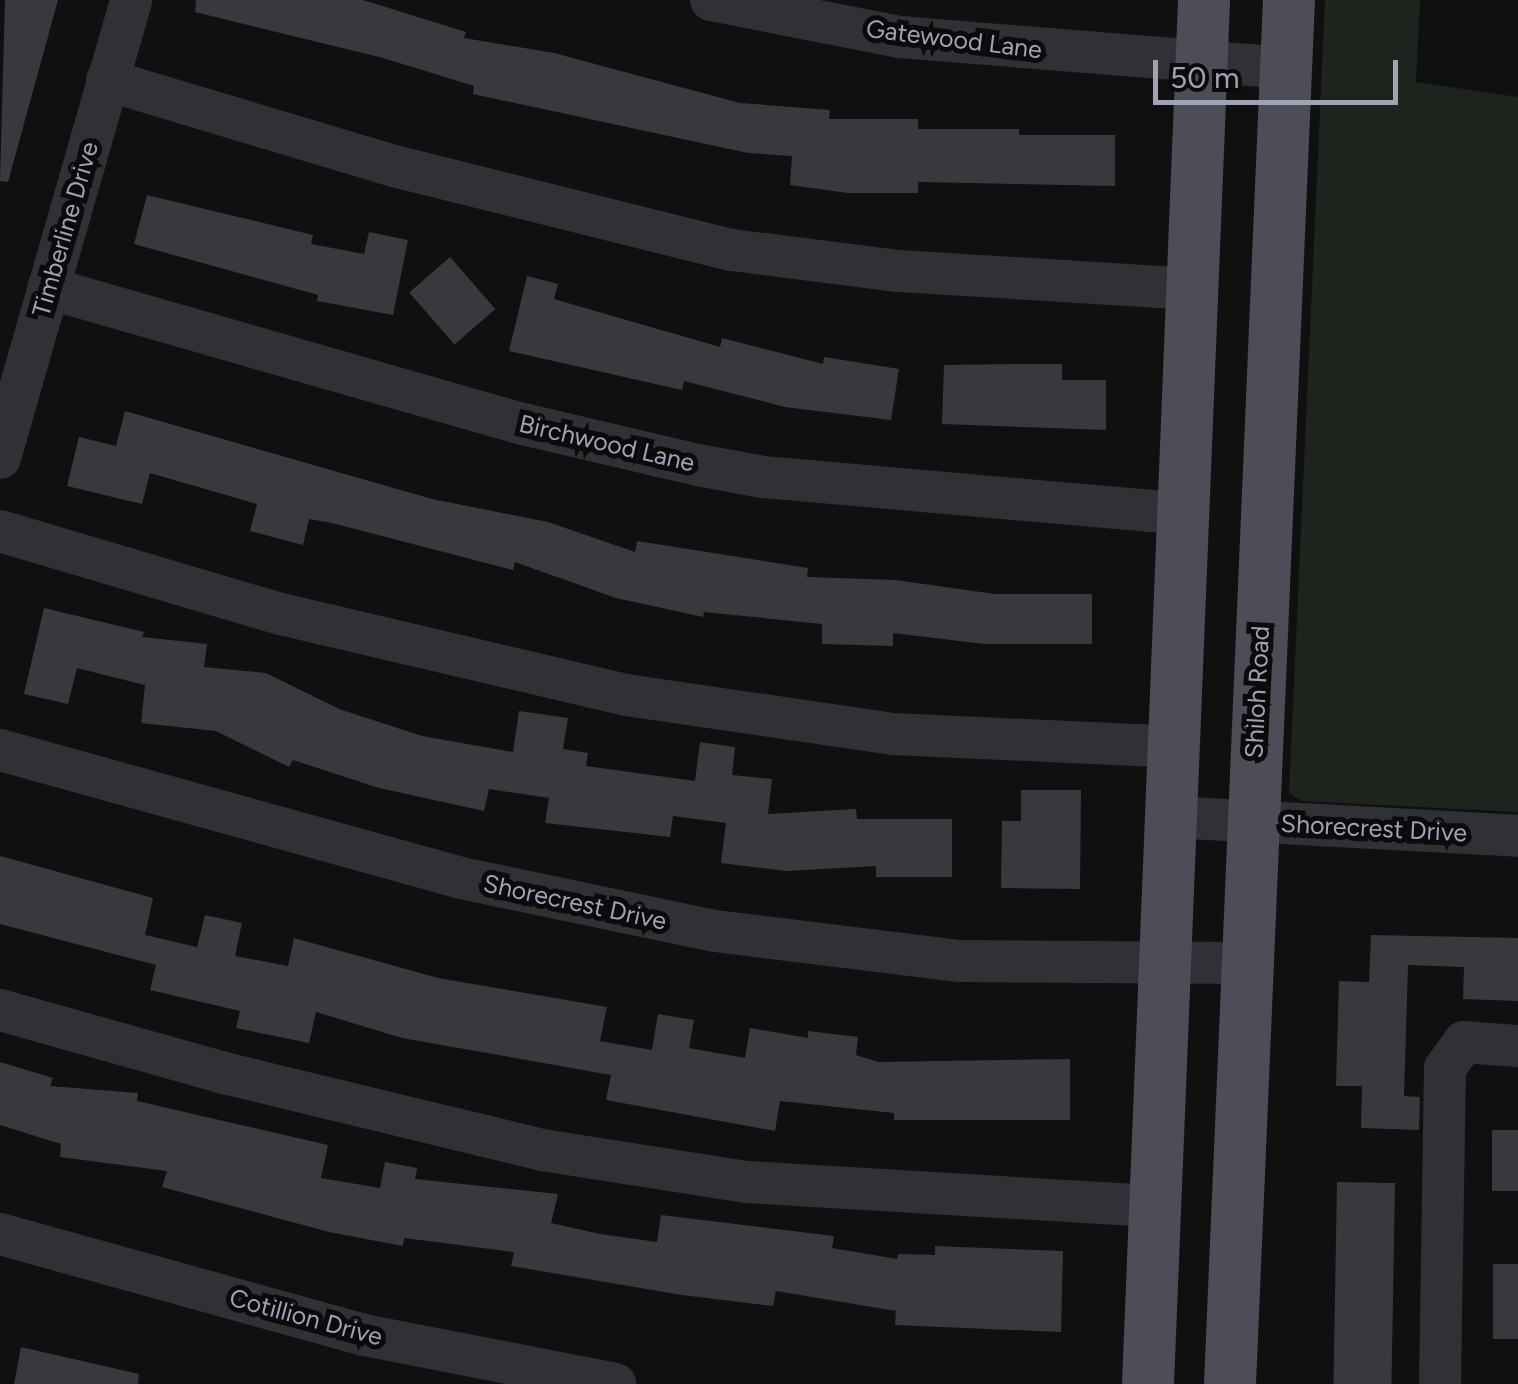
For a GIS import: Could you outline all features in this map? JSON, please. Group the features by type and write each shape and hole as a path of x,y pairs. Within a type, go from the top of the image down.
{"main road":[{"path":"1148,1384 1204,0"},
{"name":"Shiloh Road","path":"1230,1384 1250,822 1289,0"}],"street":[{"name":"Timberline Drive","path":"0,458 130,0"},
{"name":"Gatewood Lane","path":"710,0 900,37 1201,58 1286,68"},
{"path":"107,80 394,166 732,250 899,271 1192,289"},
{"name":"Birchwood Lane","path":"48,288 523,424 698,465 763,477 1183,514"},
{"path":"0,531 281,614 626,696 893,734 1174,747"},
{"name":"Shorecrest Drive","path":"0,750 461,878 715,931 960,961 1247,963"},
{"name":"Shorecrest Drive","path":"1171,816 1518,836"},
{"path":"0,1010 224,1074 542,1150 747,1182 1156,1206"},
{"path":"1440,1384 1445,1068 1464,1042 1518,1046"},
{"name":"Cotillion Drive","path":"0,1234 364,1334 615,1384"}],"shaded area":[{"path":"1325,0 1420,0 1416,82 1518,97 1518,812 1302,801 1289,793"}],"building":[{"path":"5,0 58,0 8,182 0,181"},
{"path":"196,0 363,0 466,32 464,38 554,53 740,103 830,110 829,119 918,119 918,129 1019,129 1019,135 1115,135 1115,186 918,182 918,193 848,193 790,185 792,156 748,153 473,94 474,86 383,58 195,12"},
{"path":"147,195 313,235 311,244 364,254 369,232 408,240 393,315 317,301 318,295 134,244"},
{"path":"450,257 495,309 455,345 409,292"},
{"path":"527,276 558,284 554,299 720,347 722,338 823,364 824,357 899,369 891,420 785,407 684,381 682,390 509,351"},
{"path":"1062,364 1062,380 1106,380 1106,430 942,424 944,365"},
{"path":"125,411 432,499 548,522 635,552 637,541 808,568 807,577 895,580 995,594 1092,594 1092,644 984,644 893,633 893,646 822,644 822,624 704,612 703,617 616,598 515,562 513,570 332,523 309,519 303,545 250,531 257,504 150,473 142,504 67,486 79,437 116,446"},
{"path":"44,608 144,632 142,637 207,644 204,667 266,673 339,709 422,736 513,752 519,711 568,718 563,749 588,753 586,766 695,781 700,742 735,747 732,775 772,779 768,814 856,809 857,819 952,819 952,877 876,877 876,866 787,871 721,863 726,823 673,816 670,837 545,823 549,798 489,789 484,811 379,788 293,760 289,767 216,731 141,723 145,685 77,668 68,704 24,694"},
{"path":"1021,790 1081,790 1080,889 1001,888 1002,821 1021,821"},
{"path":"0,856 153,898 145,935 197,947 205,915 242,923 235,956 288,966 294,938 438,978 607,1007 600,1041 652,1050 658,1014 694,1020 689,1048 745,1058 750,1028 808,1038 808,1031 858,1037 856,1055 878,1062 1070,1059 1070,1120 894,1120 894,1113 780,1101 775,1131 606,1100 611,1075 402,1038 316,1012 309,1043 236,1028 240,1011 150,990 156,965 0,924"},
{"path":"1371,935 1518,938 1518,1001 1463,999 1464,967 1408,965 1404,1096 1420,1097 1419,1130 1361,1128 1362,1086 1336,1086 1339,981 1369,982"},
{"path":"0,1062 53,1078 50,1086 138,1093 137,1101 328,1145 321,1178 380,1188 385,1162 417,1168 415,1179 558,1194 551,1223 600,1234 657,1242 661,1215 834,1236 832,1248 897,1259 898,1254 935,1255 935,1246 1063,1251 1061,1332 895,1325 896,1311 776,1291 773,1306 682,1295 511,1266 514,1252 404,1238 403,1246 329,1232 162,1187 167,1171 60,1157 61,1144 0,1125"},
{"path":"1492,1130 1518,1130 1518,1191 1492,1191"},
{"path":"1337,1182 1395,1183 1391,1384 1333,1384"},
{"path":"1493,1264 1518,1264 1518,1339 1493,1339"},
{"path":"21,1347 139,1374 138,1384 14,1384"}]}
